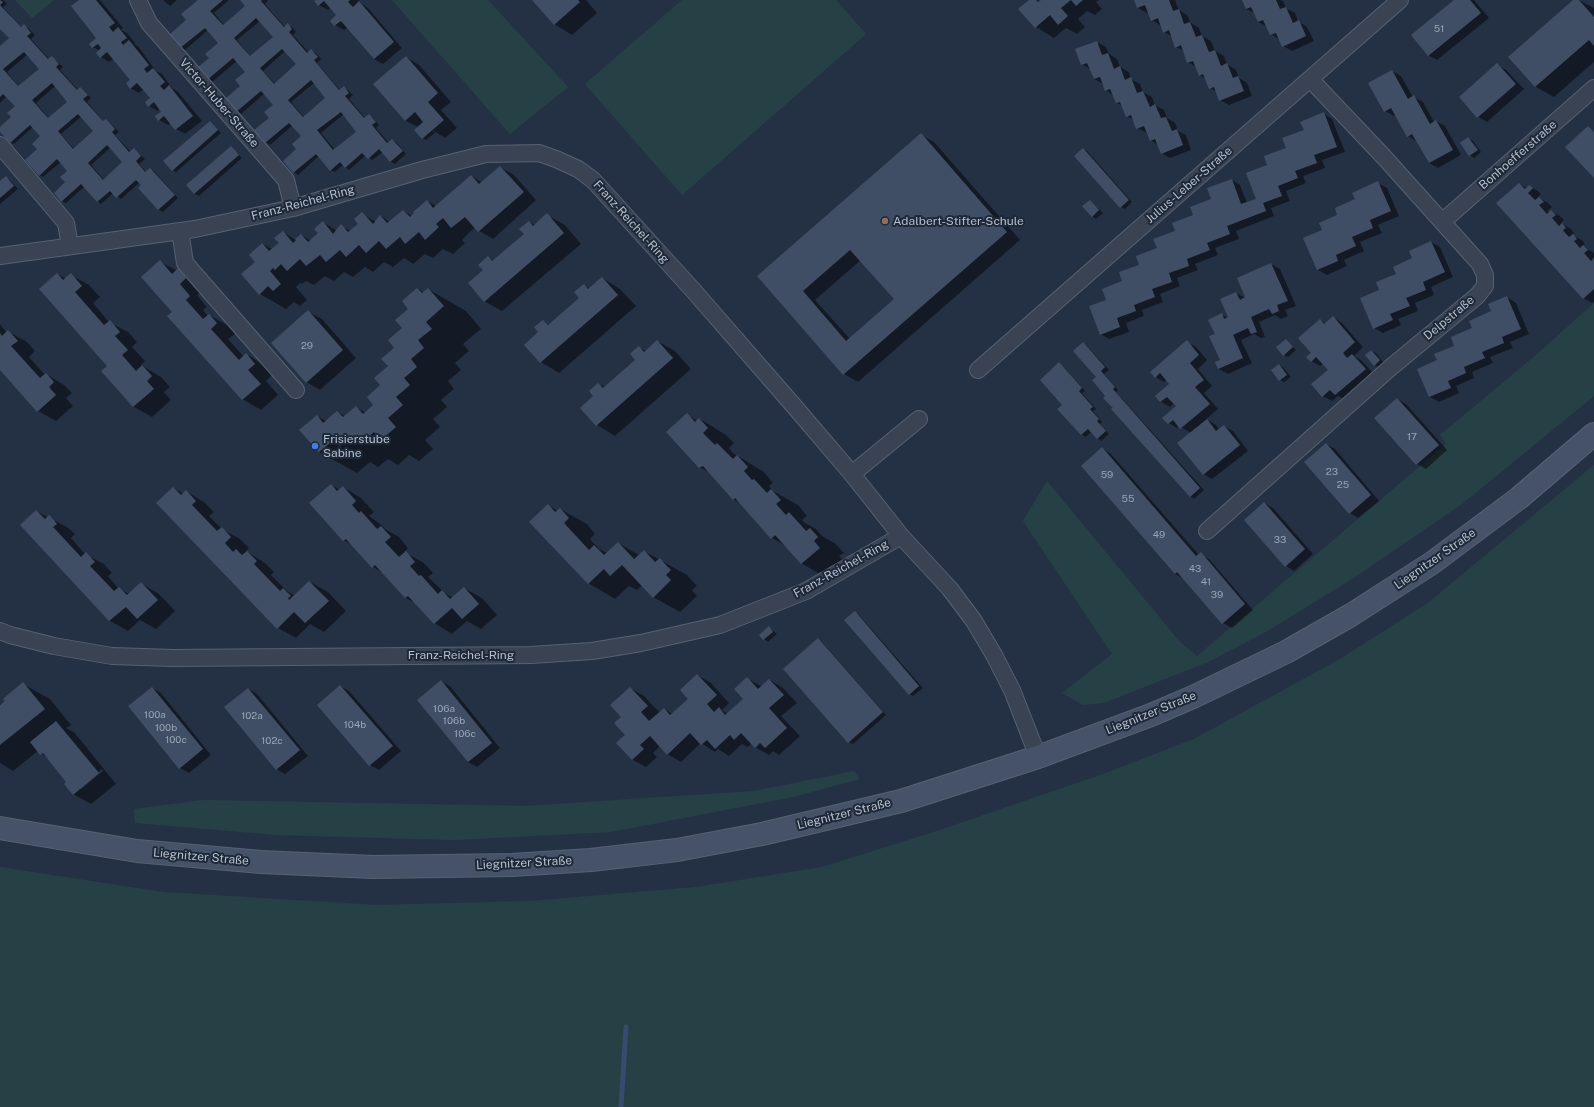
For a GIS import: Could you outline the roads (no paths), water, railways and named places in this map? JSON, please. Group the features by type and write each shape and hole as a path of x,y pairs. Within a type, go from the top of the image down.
{"main road":[{"name":"Liegnitzer Straße","path":"0,828 138,851 261,862 418,867 549,863 663,852 762,834 901,801 1038,757 1151,715 1193,697 1320,634 1383,595 1459,544 1519,498 1594,434"}],"street":[{"name":"Victor-Huber-Straße","path":"138,0 149,23 286,180 293,208"},
{"name":"Julius-Leber-Straße","path":"978,370 1400,0"},
{"name":"Delpstraße","path":"1207,531 1390,368 1477,296 1485,286 1485,275 1480,264 1310,79"},
{"name":"Bonhoefferstraße","path":"1442,222 1594,88"},
{"path":"0,145 66,223 70,246"},
{"name":"Franz-Reichel-Ring","path":"0,256 180,231 293,208 422,170 486,154 539,153 556,158 578,169 593,180 692,289 852,474 901,536 950,589 974,622 994,655 1012,690 1038,757"},
{"path":"180,231 185,263 296,390"},
{"path":"852,474 919,419"},
{"name":"Franz-Reichel-Ring","path":"0,631 54,646 104,654 173,658 531,655 592,651 641,644 720,624 806,591 901,536"}],"waterway":[{"path":"621,1107 626,1027"}],"place":[{"name":"Adalbert-Stifter-Schule","path":"885,221"},
{"name":"Frisierstube Sabine","path":"315,446"}]}
